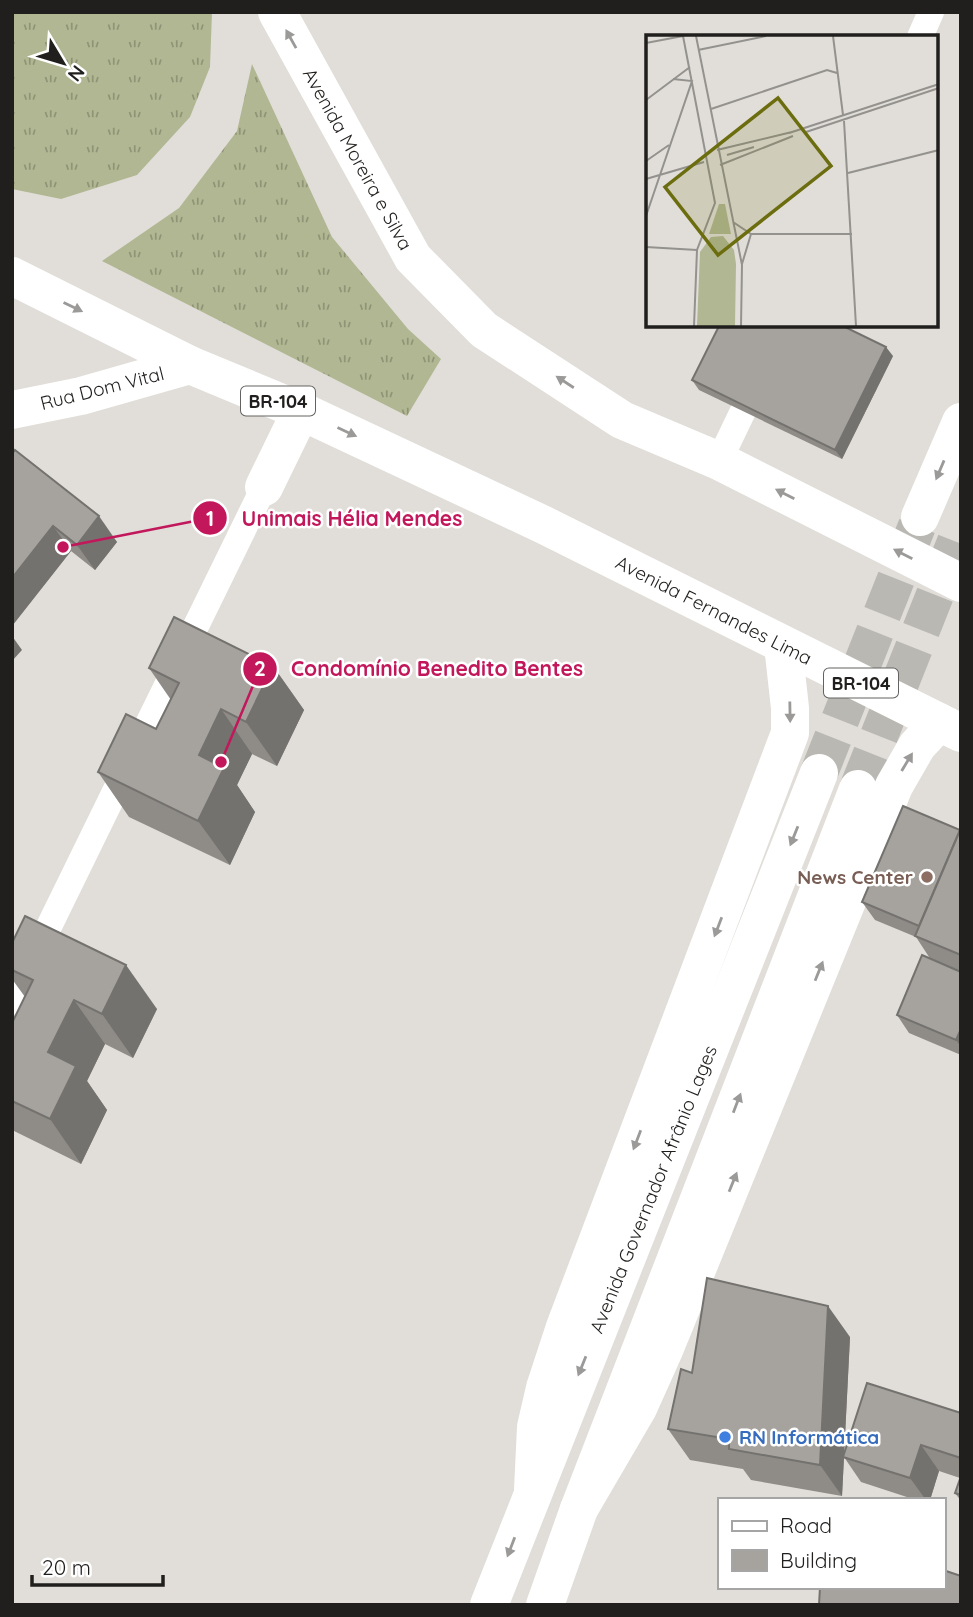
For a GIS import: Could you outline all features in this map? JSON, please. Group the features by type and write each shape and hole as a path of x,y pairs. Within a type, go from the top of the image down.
{"main road":[{"name":"Avenida Moreira e Silva","path":"277,12 413,258 484,330 622,420 719,461"},
{"name":"BR-104","path":"12,276 190,365 301,411"},
{"name":"Rua Dom Vital","path":"12,410 81,397 190,365"},
{"path":"264,487 301,411"},
{"name":"Avenida Fernandes Lima","path":"301,411 544,524 950,727"},
{"path":"920,517 961,422"},
{"path":"719,461 961,583"},
{"path":"533,1490 536,1427 549,1376 790,733 783,645"},
{"path":"579,1509 638,1408 664,1350 894,786 916,746 950,727"},
{"name":"Avenida Governador Afrânio Lages","path":"489,1605 819,773"},
{"path":"545,1605 579,1509 858,789"}],"lane":[{"path":"921,35 931,12"},
{"path":"719,461 743,411"},
{"path":"12,1002 264,487"}],"green space":[{"path":"12,12 212,12 210,67 190,117 137,175 61,199 12,189"},
{"path":"252,64 332,237 408,329 441,359 407,416 102,261 179,208 237,131"}],"building":[{"path":"718,327 845,327 886,347 835,450 692,380"},
{"path":"15,450 99,516 77,545 53,526 12,578 12,454"},
{"path":"174,617 273,666 246,722 221,709 199,755 224,768 198,821 98,772 126,714 156,729 179,683 149,668"},
{"path":"903,806 960,830 919,926 862,902"},
{"path":"961,828 961,955 915,936"},
{"path":"25,916 126,965 102,1014 74,1000 48,1052 76,1066 50,1119 12,1101 12,1023 33,980 12,970 12,943"},
{"path":"922,955 961,972 961,1029 956,1040 897,1015"},
{"path":"707,1278 828,1306 820,1465 729,1449 729,1439 668,1429 681,1369 692,1373"},
{"path":"867,1383 961,1413 961,1458 921,1445 910,1478 843,1457"},
{"path":"961,1476 961,1495 955,1493"},
{"path":"945,1571 961,1576 961,1605 819,1605 820,1589 945,1589"}],"tunnel":[{"path":"819,773 917,526"},
{"path":"858,789 961,529"}],"place":[{"name":"Unimais Hélia Mendes","path":"63,547"},
{"name":"Condomínio Benedito Bentes","path":"221,762"},
{"name":"News Center","path":"927,877"},
{"name":"RN Informática","path":"725,1437"}]}
